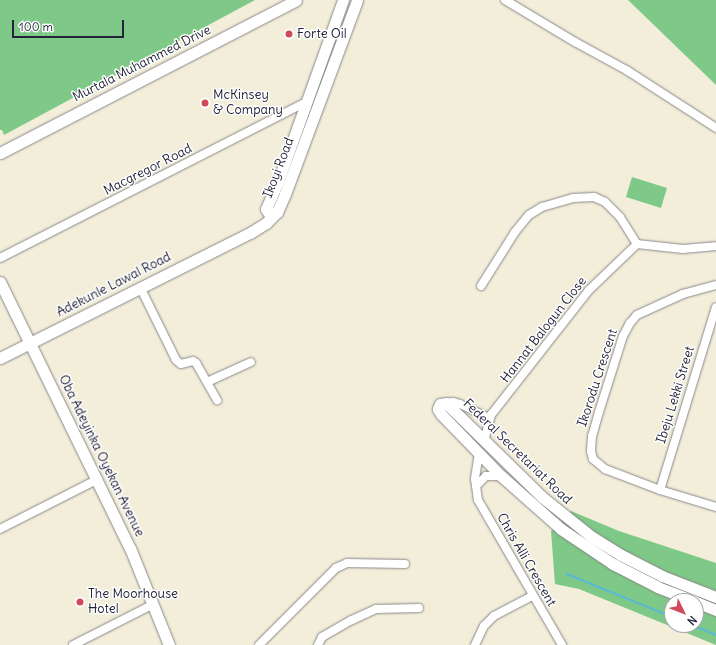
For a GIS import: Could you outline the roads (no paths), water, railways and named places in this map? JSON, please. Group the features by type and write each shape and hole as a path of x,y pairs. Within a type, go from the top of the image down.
{"main road":[{"name":"Murtala Muhammed Drive","path":"0,153 296,0"},
{"name":"Ikoyi Road","path":"344,0 277,184 266,209 270,215 277,212 356,0"},
{"path":"240,237 257,221 266,209"},
{"name":"Adekunle Lawal Road","path":"0,358 258,228 277,212"},
{"name":"Oba Adeyinka Oyekan Avenue","path":"0,282 98,479 130,548 169,645"},
{"name":"Federal Secretariat Road","path":"674,593 645,581 586,547 561,529 502,476 440,414 438,408 440,404 446,403 542,497 592,538 662,576 716,597"},
{"name":"Federal Secretariat Road","path":"704,605 716,610"}],"street":[{"path":"505,0 575,42 628,71 716,128"},
{"name":"Macgregor Road","path":"0,258 306,102"},
{"path":"480,286 515,232 529,215 542,207 572,198 594,197 605,202 620,217 637,244 683,249 716,246"},
{"name":"Hannat Balogun Close","path":"484,441 489,418 589,290 637,244"},
{"name":"Ikorodu Crescent","path":"660,490 605,469 598,463 591,452 592,436 623,336 637,314 683,294 716,285"},
{"path":"140,287 176,360 181,364 193,361 196,363 217,400"},
{"name":"Ibeju Lekki Street","path":"660,490 716,307"},
{"path":"207,382 251,362"},
{"path":"446,403 453,402 460,404 489,418"},
{"name":"Chris Alli Crescent","path":"479,453 475,474 478,500 532,596 562,645"},
{"path":"476,486 486,476 502,476"},
{"path":"0,529 98,479"},
{"path":"660,490 716,507"},
{"path":"259,645 336,568 347,563 405,564"},
{"path":"475,645 484,626 494,616 532,596"},
{"path":"74,645 152,605"},
{"path":"318,645 322,638 328,634 352,620 376,609 418,608"}],"waterway":[{"path":"567,574 664,614"},
{"path":"704,630 716,635"}],"place":[{"name":"Forte Oil","path":"289,34"},
{"name":"McKinsey & Company","path":"205,103"},
{"name":"The Moorhouse Hotel","path":"80,602"}]}
